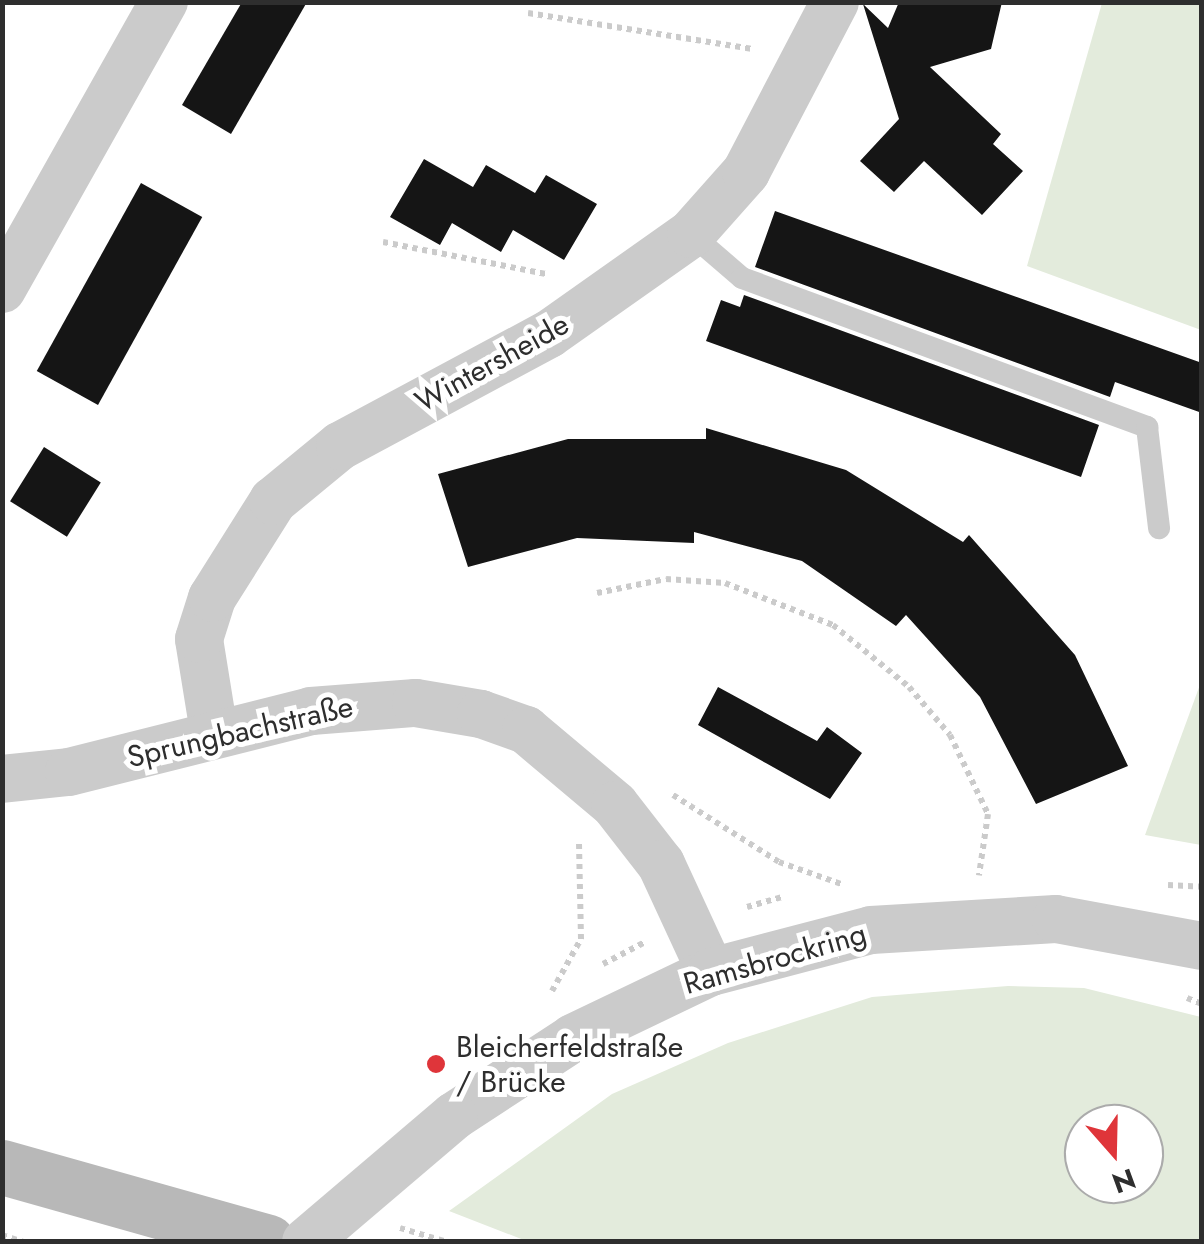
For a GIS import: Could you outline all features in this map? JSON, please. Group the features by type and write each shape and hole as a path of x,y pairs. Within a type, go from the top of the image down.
{"main road":[{"path":"2,1167 268,1242"},
{"path":"2,1191 148,1242"}],"street":[{"path":"2,290 164,2"},
{"name":"Wintersheide","path":"214,732 199,639 212,598 273,501 340,446 620,289 691,234 746,172 835,2"},
{"name":"Sprungbachstraße","path":"2,779 69,772 214,732 387,703 482,714 526,730 642,836 711,972"},
{"name":"Ramsbrockring","path":"306,1242 454,1116 573,1038 711,972 928,921 1056,919 1202,946"}],"lane":[{"path":"691,234 742,278 1148,427 1159,528"}],"path":[{"path":"528,13 809,58"},
{"path":"383,242 620,289"},
{"path":"597,592 666,579 725,583 771,594 833,626 908,687 950,735 988,814 979,875"},
{"path":"543,998 581,940 587,898"},
{"path":"2,1234 24,1242"}],"green space":[{"path":"1102,3 1201,3 1201,330 1027,266"},
{"path":"1201,682 1202,845 1145,835"},
{"path":"1008,986 1084,988 1201,1017 1201,1241 529,1242 449,1211 612,1094 728,1043 872,997"}],"building":[{"path":"242,2 307,2 231,134 182,105"},
{"path":"899,2 1002,2 991,49 930,67 1001,134 993,144 1023,171 982,215 924,161 894,192 860,161 899,119 863,4 888,28"},
{"path":"424,159 473,187 486,165 535,193 546,175 597,204 564,260 513,230 501,252 452,223 440,245 390,217"},
{"path":"141,183 202,217 98,405 37,371"},
{"path":"775,211 1202,363 1202,413 1115,382 1110,397 755,267"},
{"path":"744,295 1099,425 1081,477 706,341 721,300 740,307"},
{"path":"706,428 846,470 963,542 969,535 1075,655 1128,766 1036,804 980,697 906,615 896,626 802,561 694,532 694,543 577,538 468,567 438,474 568,439 706,439"},
{"path":"44,447 101,483 67,537 10,501"},
{"path":"718,687 817,741 827,727 862,753 830,799 698,725"}],"place":[{"name":"Bleicherfeldstraße / Brücke","path":"436,1064"}]}
